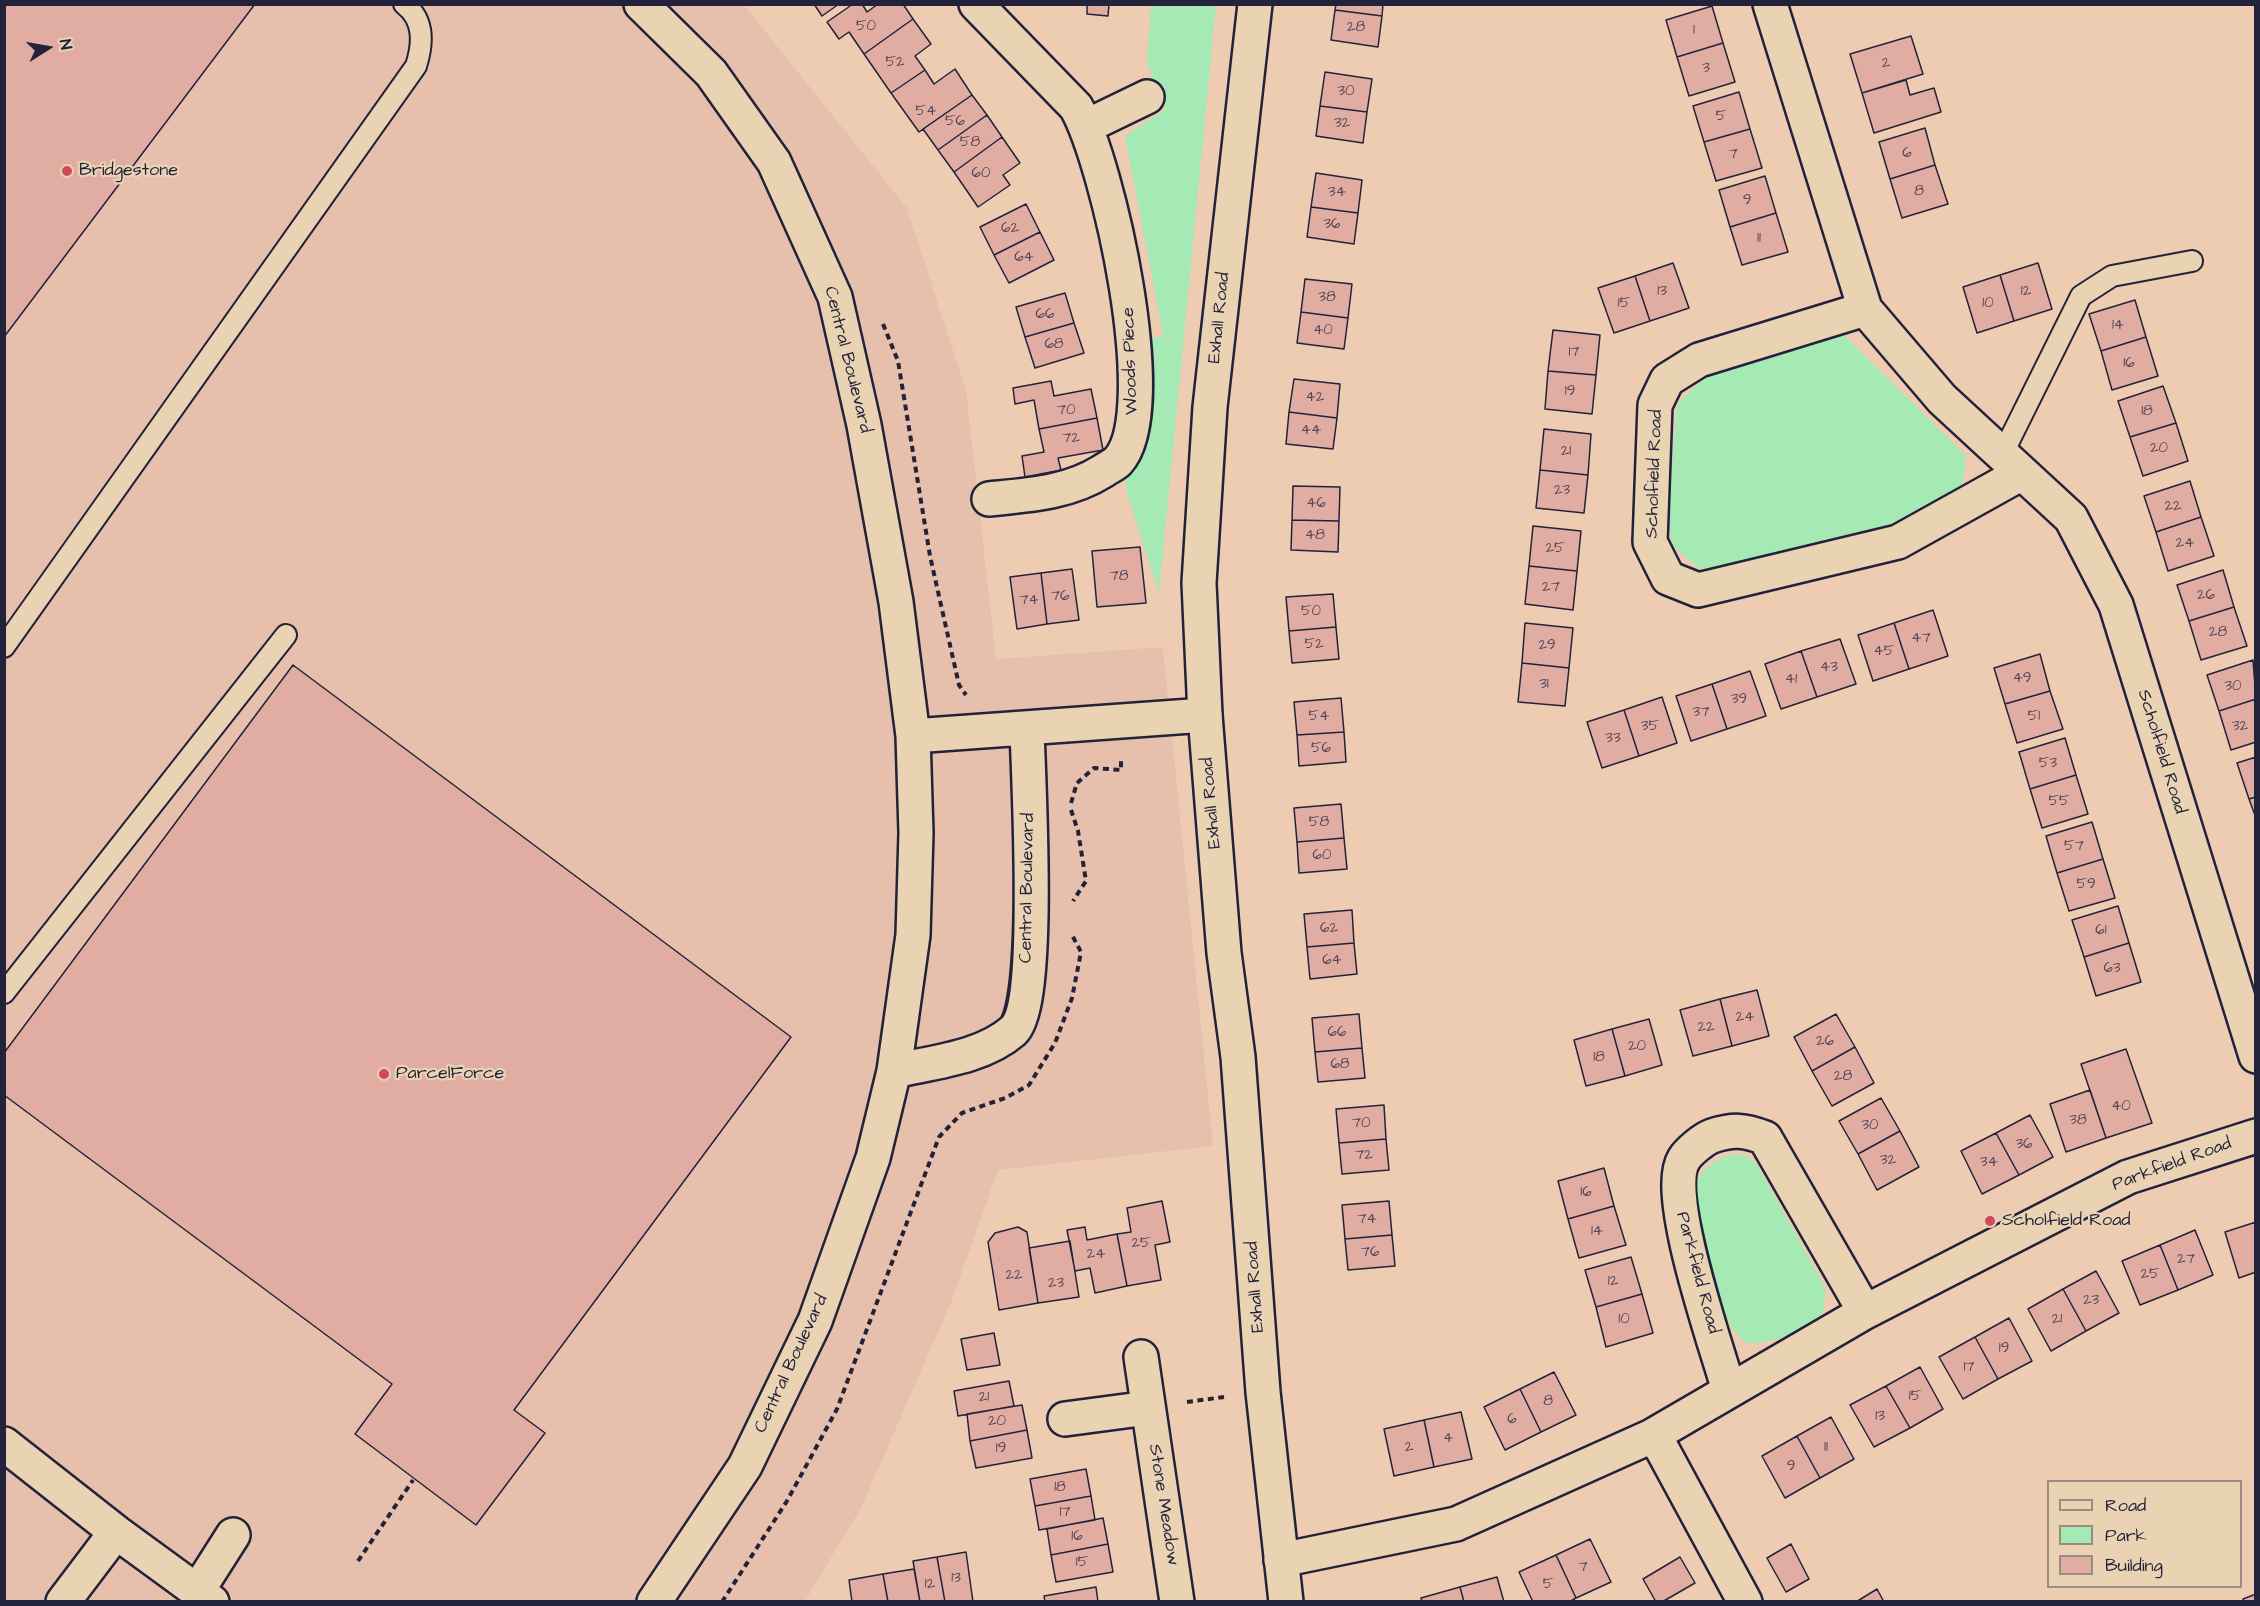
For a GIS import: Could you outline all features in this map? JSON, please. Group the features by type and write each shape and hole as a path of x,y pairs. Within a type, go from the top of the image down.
{"street":[{"name":"Central Boulevard","path":"641,4 711,73 774,162 835,297 864,425 894,591 913,736 916,833 913,935 894,1071 873,1158 816,1321 745,1466 654,1602"},
{"name":"Woods Piece","path":"976,4 1076,106 1087,126 1115,220 1132,316 1134,406 1131,435 1118,461 1083,483 1056,491 989,499"},
{"name":"Exhall Road","path":"1255,4 1210,407 1199,583 1205,715 1224,953 1238,1057 1263,1392 1286,1602"},
{"name":"Scholfield Road","path":"1770,4 1864,309 1942,399 2071,518 2116,605 2256,1056"},
{"path":"1087,126 1147,97"},
{"name":"Scholfield Road","path":"1864,309 1699,360 1667,380 1655,405 1650,542 1668,578 1698,590 1898,542 2012,464"},
{"path":"913,736 1205,715"},
{"name":"Central Boulevard","path":"894,1071 989,1048 1016,1029 1025,1003 1032,914 1027,728"},
{"name":"Parkfield Road","path":"1729,1391 1680,1217 1678,1183 1684,1159 1707,1138 1730,1130 1747,1131 1765,1138 1865,1312"},
{"name":"Parkfield Road","path":"1281,1560 1456,1524 1652,1437 1865,1312 2128,1177 2256,1136"},
{"name":"Stone Meadow","path":"1141,1357 1177,1602"},
{"path":"1065,1419 1148,1408"},
{"path":"1652,1437 1662,1449 1745,1602"},
{"path":"4,1444 116,1532 205,1596 233,1535"},
{"path":"63,1602 116,1532"}],"lane":[{"path":"4,647 416,66 422,46 420,26 404,4"},
{"path":"2012,464 2081,296 2112,276 2192,261"},
{"path":"4,993 286,635"}],"path":[{"path":"1148,1408 1263,1392"},
{"path":"358,1561 413,1480"}],"shaded area":[{"path":"5,5 744,5 907,208 966,390 996,659 1163,647 1213,1146 998,1170 952,1300 861,1508 805,1601 5,1602"}],"green space":[{"path":"1151,5 1216,5 1159,593 1127,493 1124,472 1146,340 1163,335 1125,136 1166,109 1147,63"},
{"path":"1843,334 1966,456 1962,486 1884,527 1784,556 1717,571 1697,567 1672,545 1668,512 1677,404 1708,375"},
{"path":"1731,1154 1744,1155 1756,1163 1826,1289 1823,1314 1787,1336 1756,1343 1746,1343 1735,1331 1717,1295 1705,1252 1693,1193 1706,1169"}],"building":[{"name":"Bridgestone","path":"4,4 255,4 4,337"},
{"path":"814,4 839,4 822,16"},
{"path":"853,4 862,4 867,12 878,4 903,4 913,19 864,54 849,32 839,39 827,22"},
{"path":"1087,4 1109,4 1108,16 1087,14"},
{"path":"1336,4 1383,4 1382,16 1335,10"},
{"path":"1712,6 1723,43 1677,57 1666,20"},
{"path":"1335,10 1382,16 1378,47 1331,40"},
{"path":"913,19 931,44 915,56 925,70 891,93 864,54"},
{"path":"1911,36 1923,74 1862,93 1850,54"},
{"path":"1723,43 1735,82 1689,96 1677,57"},
{"path":"955,69 972,95 919,132 891,93 925,70 934,84"},
{"path":"1325,72 1372,79 1367,112 1320,106"},
{"path":"1906,80 1910,95 1934,88 1941,112 1874,133 1862,93"},
{"path":"1739,92 1750,129 1704,142 1693,106"},
{"path":"972,95 987,115 938,150 923,129"},
{"path":"1320,106 1367,112 1363,143 1316,136"},
{"path":"987,115 1002,137 954,172 938,150"},
{"path":"1925,128 1935,165 1890,179 1879,142"},
{"path":"1750,129 1762,168 1716,181 1704,142"},
{"path":"1002,137 1020,163 1003,175 1010,185 978,207 954,172"},
{"path":"1935,165 1948,204 1902,218 1890,179"},
{"path":"1316,173 1362,180 1358,213 1311,207"},
{"path":"1765,176 1776,213 1730,227 1719,190"},
{"path":"1026,204 1040,232 994,255 980,227"},
{"path":"1311,207 1358,213 1354,244 1307,237"},
{"path":"1776,213 1788,252 1742,265 1730,227"},
{"path":"1040,232 1054,260 1009,283 994,255"},
{"path":"1673,263 1689,308 1650,321 1635,276"},
{"path":"2038,263 2052,309 2014,321 2000,275"},
{"path":"2000,275 2014,321 1977,333 1963,287"},
{"path":"1635,276 1650,321 1614,333 1598,288"},
{"path":"1305,279 1352,284 1348,318 1301,312"},
{"path":"1065,293 1074,323 1025,337 1016,307"},
{"path":"2135,300 2146,337 2101,351 2089,314"},
{"path":"1301,312 1348,318 1344,349 1297,343"},
{"path":"1074,323 1084,353 1035,368 1025,337"},
{"path":"1553,330 1600,335 1596,375 1548,371"},
{"path":"2146,337 2158,376 2112,390 2101,351"},
{"path":"1548,371 1596,375 1592,414 1545,409"},
{"path":"1294,379 1340,384 1337,418 1289,412"},
{"path":"1051,381 1054,396 1091,389 1097,418 1039,429 1034,400 1015,404 1013,388"},
{"path":"2163,386 2176,423 2130,437 2118,401"},
{"path":"1289,412 1337,418 1333,449 1286,444"},
{"path":"1097,418 1103,450 1058,458 1061,470 1025,477 1022,456 1044,452 1039,429"},
{"path":"2176,423 2188,461 2143,476 2130,437"},
{"path":"1544,429 1591,434 1588,475 1540,470"},
{"path":"1540,470 1588,475 1584,513 1536,508"},
{"path":"2190,481 2201,517 2156,532 2144,496"},
{"path":"1293,486 1340,487 1339,521 1292,520"},
{"path":"2201,517 2214,556 2168,571 2156,532"},
{"path":"1292,520 1339,521 1338,552 1291,550"},
{"path":"1533,526 1581,531 1577,571 1529,566"},
{"path":"1140,547 1146,603 1097,607 1092,551"},
{"path":"1529,566 1577,571 1573,610 1525,604"},
{"path":"1072,569 1079,620 1047,624 1041,573"},
{"path":"2223,570 2234,607 2189,621 2177,585"},
{"path":"1041,573 1047,624 1017,629 1010,577"},
{"path":"1333,594 1336,627 1289,631 1286,597"},
{"path":"2234,607 2247,646 2201,660 2189,621"},
{"path":"1933,610 1948,656 1909,669 1894,623"},
{"path":"1525,623 1573,628 1569,668 1522,663"},
{"path":"1894,623 1909,669 1873,681 1858,635"},
{"path":"1336,627 1339,659 1292,663 1289,631"},
{"path":"1840,639 1856,684 1817,697 1801,651"},
{"path":"1801,651 1817,697 1781,709 1765,664"},
{"path":"2040,654 2050,691 2005,704 1994,668"},
{"path":"2253,660 2256,699 2219,711 2207,675"},
{"path":"1522,663 1569,668 1565,706 1518,702"},
{"name":"ParcelForce","path":"293,665 791,1037 514,1410 545,1433 476,1525 355,1434 392,1384 4,1095 4,1053"},
{"path":"1750,671 1766,716 1727,729 1712,684"},
{"path":"1712,684 1727,729 1691,741 1676,696"},
{"path":"2050,691 2063,729 2017,743 2005,704"},
{"path":"1662,697 1677,743 1639,756 1624,710"},
{"path":"1341,698 1344,732 1297,735 1294,702"},
{"path":"2256,699 2256,742 2231,750 2219,711"},
{"path":"1624,710 1639,756 1602,768 1587,722"},
{"path":"1344,732 1346,762 1299,766 1297,735"},
{"path":"2065,738 2076,775 2030,789 2019,752"},
{"path":"2256,757 2256,797 2249,799 2237,763"},
{"path":"2076,775 2088,814 2042,828 2030,789"},
{"path":"2256,797 2256,818 2249,799"},
{"path":"1341,804 1344,838 1297,842 1294,808"},
{"path":"2092,822 2103,859 2057,873 2046,836"},
{"path":"1344,838 1347,869 1299,873 1297,842"},
{"path":"2103,859 2115,898 2069,911 2057,873"},
{"path":"2118,906 2129,943 2084,957 2072,920"},
{"path":"1352,910 1354,943 1307,947 1304,914"},
{"path":"1354,943 1357,974 1310,979 1307,947"},
{"path":"2129,943 2141,982 2096,996 2084,957"},
{"path":"1757,990 1769,1036 1732,1046 1720,999"},
{"path":"1720,999 1732,1046 1693,1056 1680,1010"},
{"path":"1359,1014 1362,1048 1315,1052 1312,1018"},
{"path":"1836,1014 1855,1047 1812,1071 1794,1037"},
{"path":"1649,1019 1662,1065 1625,1076 1612,1029"},
{"path":"1612,1029 1625,1076 1586,1086 1574,1040"},
{"path":"1855,1047 1874,1083 1832,1106 1812,1071"},
{"path":"1362,1048 1365,1078 1318,1082 1315,1052"},
{"path":"2126,1049 2152,1123 2106,1138 2081,1064"},
{"path":"2090,1090 2106,1138 2066,1152 2050,1104"},
{"path":"1881,1098 1900,1131 1858,1154 1839,1121"},
{"path":"1384,1105 1386,1139 1339,1143 1336,1109"},
{"path":"2030,1115 2053,1157 2019,1175 1996,1133"},
{"path":"1900,1131 1919,1167 1877,1190 1858,1154"},
{"path":"1996,1133 2019,1175 1982,1194 1961,1151"},
{"path":"1386,1139 1389,1170 1342,1174 1339,1143"},
{"path":"1604,1168 1614,1206 1568,1219 1558,1181"},
{"path":"1162,1201 1170,1242 1155,1245 1161,1280 1127,1286 1117,1234 1131,1232 1127,1208"},
{"path":"1389,1201 1392,1235 1345,1239 1342,1205"},
{"path":"1614,1206 1626,1245 1579,1258 1568,1219"},
{"path":"2256,1222 2256,1272 2239,1278 2225,1232"},
{"path":"1018,1227 1027,1232 1038,1303 999,1310 988,1242 995,1233"},
{"path":"1085,1227 1087,1240 1117,1234 1127,1286 1095,1293 1090,1268 1075,1271 1067,1230"},
{"path":"2195,1230 2213,1275 2178,1290 2160,1245"},
{"path":"1392,1235 1395,1266 1348,1270 1345,1239"},
{"path":"1070,1241 1079,1297 1038,1303 1029,1248"},
{"path":"2160,1245 2178,1290 2140,1305 2122,1261"},
{"path":"1631,1257 1642,1294 1596,1307 1585,1270"},
{"path":"2096,1271 2119,1313 2086,1331 2063,1289"},
{"path":"2063,1289 2086,1331 2051,1351 2028,1309"},
{"path":"1642,1294 1653,1333 1606,1347 1596,1307"},
{"path":"2009,1318 2032,1361 1998,1379 1975,1337"},
{"path":"994,1333 1000,1365 967,1370 961,1339"},
{"path":"1975,1337 1998,1379 1963,1399 1939,1357"},
{"path":"1920,1367 1943,1409 1910,1428 1886,1386"},
{"path":"1554,1372 1576,1415 1541,1432 1520,1389"},
{"path":"1009,1381 1014,1406 958,1416 954,1391"},
{"path":"1886,1386 1910,1428 1874,1447 1850,1405"},
{"path":"1520,1389 1541,1432 1505,1450 1484,1407"},
{"path":"1022,1405 1027,1430 970,1441 967,1414"},
{"path":"1461,1412 1472,1459 1434,1467 1424,1420"},
{"path":"1831,1417 1854,1459 1820,1478 1797,1436"},
{"path":"1424,1420 1434,1467 1394,1476 1384,1429"},
{"path":"1027,1430 1032,1458 976,1468 970,1441"},
{"path":"1797,1436 1820,1478 1785,1498 1762,1456"},
{"path":"1086,1469 1091,1496 1035,1506 1030,1479"},
{"path":"1091,1496 1095,1520 1039,1530 1035,1506"},
{"path":"1103,1518 1108,1544 1051,1555 1047,1529"},
{"path":"1590,1539 1611,1582 1576,1598 1556,1555"},
{"path":"1108,1544 1113,1572 1056,1582 1051,1555"},
{"path":"1791,1544 1809,1579 1786,1592 1767,1558"},
{"path":"966,1552 973,1602 945,1602 937,1557"},
{"path":"1556,1555 1576,1598 1569,1602 1533,1602 1519,1572"},
{"path":"937,1557 945,1602 920,1602 913,1561"},
{"path":"1680,1557 1695,1583 1662,1602 1656,1602 1643,1579"},
{"path":"914,1569 920,1602 888,1602 883,1574"},
{"path":"883,1574 888,1602 852,1602 849,1580"},
{"path":"1497,1577 1504,1602 1464,1602 1460,1587"},
{"path":"1096,1587 1098,1602 1045,1602 1044,1596"},
{"path":"1460,1587 1464,1602 1422,1602 1421,1598"},
{"path":"1877,1589 1884,1602 1856,1602"},
{"path":"2256,1594 2256,1602 2244,1602 2243,1599"}],"place":[{"name":"Bridgestone","path":"67,171"},
{"name":"ParcelForce","path":"384,1074"},
{"name":"Scholfield Road","path":"1990,1221"}]}
